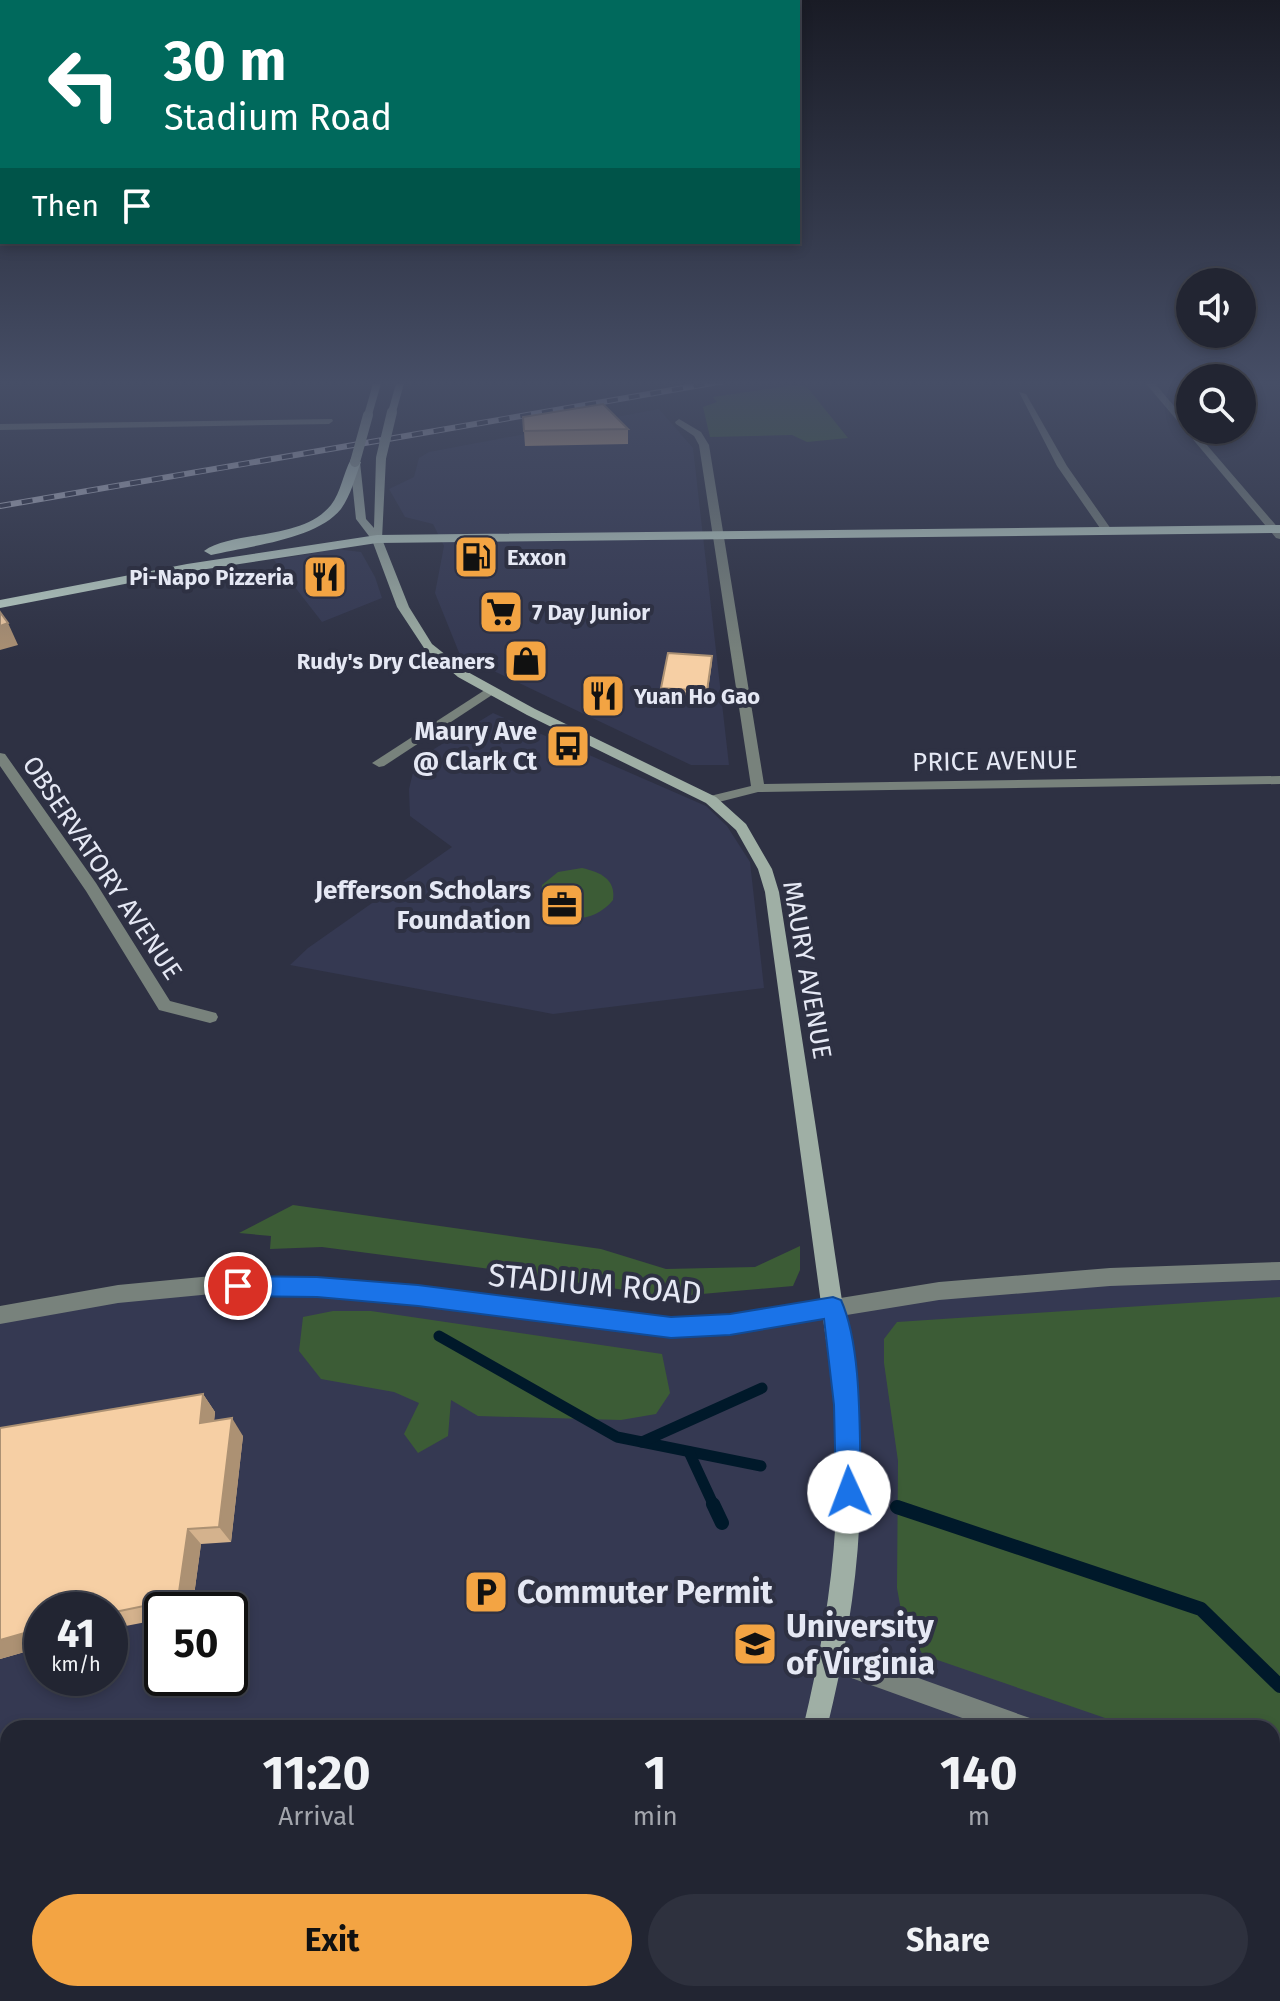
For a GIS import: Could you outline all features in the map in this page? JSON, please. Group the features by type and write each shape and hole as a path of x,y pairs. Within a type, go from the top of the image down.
{"main road":[{"path":"211,551 304,528 326,517 337,506 350,473"},
{"name":"MAURY AVENUE","path":"356,473 361,519 377,539 416,630 443,660 491,690 711,800 748,837 765,869 772,892 841,1349 846,1405 849,1507 832,1659 817,1720"},
{"path":"377,539 383,517 380,473"},
{"path":"0,604 187,568 377,539 1106,529 1278,531"},
{"path":"0,591 211,551 329,533 351,532 377,539"}],"street":[{"path":"708,473 758,788"},
{"path":"1067,473 1106,529"},
{"path":"1228,473 1278,531"},
{"path":"379,763 491,690"},
{"name":"OBSERVATORY AVENUE","path":"0,757 91,887 165,1006 210,1017"},
{"name":"PRICE AVENUE","path":"711,800 758,788 1280,780"},
{"name":"STADIUM ROAD","path":"0,1315 118,1294 212,1285 317,1287 418,1295 671,1327 730,1325 955,1290 1110,1277 1280,1271"},
{"path":"832,1659 1002,1720"}],"shaded area":[{"path":"415,473 696,473 729,765 691,765 460,655 435,593 444,546 433,524 405,517 389,489 414,477"},
{"path":"336,549 361,552 382,598 322,622 274,560"},
{"name":"Jefferson Scholars Foundation","path":"493,713 706,806 727,826 750,862 764,988 553,1014 290,965 308,948 452,847 410,816 409,789 416,760"},
{"name":"University of Virginia","path":"1280,1270 1280,1720 0,1720 0,1314 330,1280 701,1328 920,1290"}],"green space":[{"path":"582,868 595,872 609,882 613,900 587,917 567,917 548,908 541,900 542,885 558,872"},
{"path":"293,1205 601,1249 666,1269 755,1267 800,1246 800,1270 793,1286 668,1297 498,1270 322,1247 270,1249 271,1236 239,1233"},
{"path":"1280,1297 1280,1720 1111,1720 923,1655 903,1621 897,1588 898,1461 884,1363 884,1339 897,1322"},
{"path":"333,1311 371,1311 662,1354 670,1393 656,1414 621,1420 478,1416 451,1400 448,1436 418,1453 404,1434 419,1403 394,1392 321,1379 299,1351 303,1317"}],"building":[{"path":"0,612 8,623 0,626"},
{"path":"668,653 712,656 707,691 661,688"},
{"path":"203,1394 200,1423 232,1418 219,1527 188,1529 179,1592 144,1592 144,1606 128,1609 128,1592 24,1592 24,1633 0,1640 0,1428"}],"waterway":[{"path":"439,1336 617,1437 761,1466"},
{"path":"642,1442 762,1388"},
{"path":"689,1452 714,1506"},
{"path":"713,1504 722,1523"},
{"path":"897,1507 1201,1609 1280,1686"}],"railway":[{"path":"0,506 189,473"}],"place":[{"name":"Exxon","path":"476,557"},
{"name":"Pi-Napo Pizzeria","path":"325,577"},
{"name":"7 Day Junior","path":"501,612"},
{"name":"Rudy's Dry Cleaners","path":"526,661"},
{"name":"Yuan Ho Gao","path":"603,696"},
{"name":"Maury Ave @ Clark Ct","path":"568,746"},
{"name":"Jefferson Scholars Foundation","path":"562,905"},
{"name":"Commuter Permit","path":"486,1592"},
{"name":"University of Virginia","path":"755,1644"}],"route":[{"path":"238,1286 317,1287 418,1295 635,1325 671,1327 730,1325 833,1308 841,1349 846,1405 849,1492"}]}
